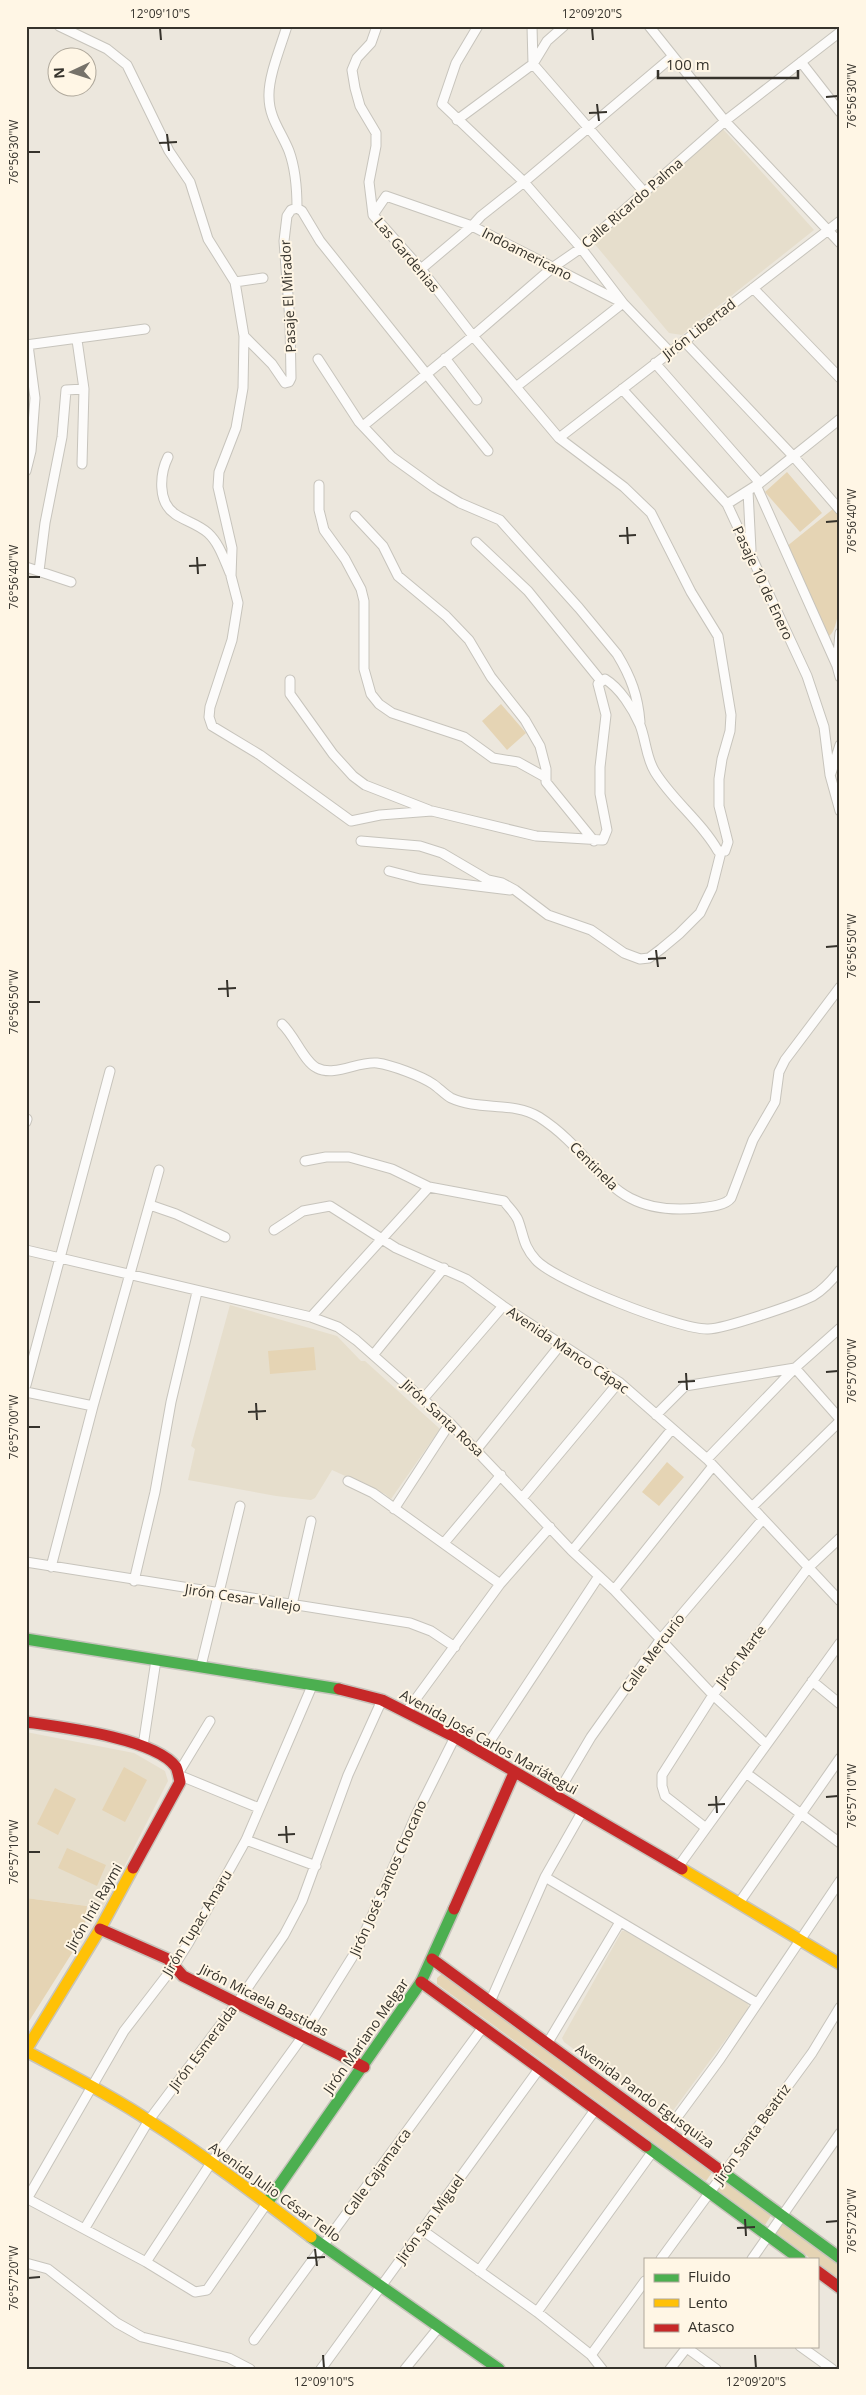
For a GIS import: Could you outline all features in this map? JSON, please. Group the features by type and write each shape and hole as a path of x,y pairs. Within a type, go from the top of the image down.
{"street":[{"path":"59,26 107,49 127,66 170,151 190,182 208,238 235,282 244,336 245,360 240,412 219,472 218,487 232,548 231,576"},
{"path":"287,26 271,80 269,97 277,130 288,150 294,169 297,188 297,208 302,211 320,241 488,451"},
{"name":"Las Gardenias","path":"361,841 420,846 442,853 488,880 502,883 515,890 548,916 591,930 632,957 649,958 679,934 700,913 712,888 721,852 727,848 728,842 719,806 719,779 722,759 730,731 731,714 718,636 691,592 651,513 624,487 559,438 473,336 421,269 373,215 369,182 376,133 360,106 352,70 357,58 371,43 376,26"},
{"path":"478,26 456,63 451,82 442,99 444,107 524,182 581,248 623,302 516,387"},
{"path":"532,26 533,64 589,126 644,192"},
{"path":"457,120 533,64 547,42 564,26"},
{"path":"649,26 672,57 726,121 840,243"},
{"name":"Calle Ricardo Palma","path":"362,426 473,336 552,268 581,248 726,121 840,32"},
{"path":"421,269 472,226 480,216 524,182 672,57"},
{"path":"801,62 840,112"},
{"name":"Indoamericano","path":"373,215 386,196 472,226 552,268 623,302 670,352"},
{"name":"Pasaje El Mirador","path":"244,336 272,364 281,380 285,383 289,382 291,378 290,322 284,241 287,216 291,210 297,208"},
{"name":"Jirón Libertad","path":"559,438 840,221"},
{"path":"235,282 263,278"},
{"path":"753,288 840,378"},
{"path":"26,471 31,451 35,398 27,345 77,340 105,333 145,329"},
{"path":"77,340 84,389 82,464"},
{"path":"684,341 794,457 840,510"},
{"path":"445,358 477,400"},
{"path":"318,359 362,426 392,458 460,503 500,520 617,654 633,683 640,725 648,756 656,773 697,820 721,852"},
{"path":"655,363 755,486 837,666 840,678"},
{"path":"39,571 45,523 62,437 66,390 84,389"},
{"name":"Pasaje 10 de Enero","path":"622,389 727,504 807,676 824,728 830,775 840,811"},
{"path":"727,504 794,457 840,419"},
{"path":"168,457 162,476 165,502 174,513 208,532 216,542 231,576 238,603 236,619 210,707 209,717 212,726 260,755 351,820 380,815 432,811"},
{"path":"319,485 319,510 324,530 345,559 361,589 364,611 364,669 371,694 379,704 392,713 424,726 464,737 493,758 518,762 546,777"},
{"path":"752,556 755,486"},
{"path":"356,516 383,546 398,576 446,616 468,640 491,678 525,720 540,746 546,769 546,782 594,841"},
{"path":"476,542 528,591 600,680"},
{"path":"26,568 70,582"},
{"path":"837,666 840,633"},
{"path":"600,680 605,679 614,684 640,725"},
{"path":"290,680 290,694 333,754 353,776 365,785 432,811 536,836 594,841 603,840 607,830 600,794 600,767 606,716 598,691 600,680"},
{"path":"830,775 840,745"},
{"path":"389,871 420,879 515,890"},
{"name":"Centinela","path":"282,1024 292,1034 308,1060 317,1068 327,1071 377,1063 420,1077 450,1098 468,1103 530,1111 570,1142 626,1198 646,1206 686,1209 728,1202 753,1140 775,1102 779,1072 785,1060 840,988"},
{"path":"26,1385 110,1071"},
{"path":"305,1161 326,1157 349,1157 392,1169 429,1187 504,1201 517,1219 524,1242 537,1261 559,1276 632,1308 697,1329 710,1330 814,1296 840,1270"},
{"path":"51,1567 93,1406 159,1170"},
{"path":"311,1317 429,1187"},
{"path":"150,1205 193,1221 226,1237"},
{"name":"Avenida Manco Cápac","path":"274,1230 303,1211 330,1206 396,1248 466,1278 503,1306 619,1382 710,1462 840,1601"},
{"name":"Jirón Santa Rosa","path":"26,1250 198,1292 311,1317 338,1327 374,1354 477,1449 572,1551 614,1590 713,1695 766,1744"},
{"path":"374,1354 444,1268"},
{"path":"134,1581 154,1492 171,1402 198,1292"},
{"path":"423,1399 503,1306"},
{"path":"614,1590 710,1462 795,1368 840,1328"},
{"path":"477,1449 561,1344"},
{"path":"656,1415 685,1386 795,1368"},
{"path":"752,1507 840,1420 795,1368"},
{"path":"523,1497 619,1382"},
{"path":"26,1392 93,1406"},
{"path":"394,1509 450,1423"},
{"path":"572,1551 672,1429"},
{"path":"444,1543 501,1475"},
{"path":"348,1481 373,1493 500,1584"},
{"path":"201,1666 240,1506"},
{"name":"Calle Mercurio","path":"556,1796 591,1737 660,1640 763,1519"},
{"path":"292,1605 311,1521"},
{"path":"407,1711 500,1584 550,1527"},
{"name":"Jirón Marte","path":"706,1828 665,1796 662,1786 662,1774 713,1695 808,1568 840,1538"},
{"name":"Jirón Cesar Vallejo","path":"26,1562 134,1581 410,1623 431,1631 455,1646"},
{"path":"482,1753 600,1576"},
{"name":"Avenida José Carlos Mariátegui","path":"26,1639 356,1692 382,1700 455,1737 514,1773 678,1866 799,1941 840,1964"},
{"path":"678,1866 840,1643"},
{"path":"143,1746 156,1660"},
{"path":"812,1681 840,1704"},
{"name":"Jirón Tupac Amaru","path":"27,2198 124,2031 174,1966 246,1840 312,1686"},
{"name":"Jirón Esmeralda","path":"85,2228 149,2120 237,2003 284,1935 302,1901 348,1776 382,1700"},
{"path":"180,1774 210,1720"},
{"path":"26,1722 117,1737 143,1746 173,1764 180,1774 259,1808"},
{"name":"Jirón José Santos Chocano","path":"146,2262 211,2162 302,2036 358,1948 416,1815 455,1737"},
{"path":"739,1903 840,1758"},
{"name":"Jirón Mariano Melgar","path":"146,2262 195,2292 207,2290 422,1982 448,1919 514,1773"},
{"path":"746,1773 840,1843"},
{"name":"Jirón Inti Raymi","path":"26,2050 100,1929 180,1782 180,1774"},
{"path":"490,2002 545,1877 582,1812"},
{"path":"246,1840 316,1866"},
{"path":"545,1877 757,2003"},
{"path":"667,2131 720,2060 840,1881"},
{"path":"547,2044 620,1922"},
{"name":"Jirón Micaela Bastidas","path":"100,1929 168,1959 183,1976 364,2067"},
{"name":"Avenida Pando Egusquiza","path":"432,1960 840,2258"},
{"path":"422,1982 799,2258"},
{"name":"Jirón Santa Beatriz","path":"662,2258 812,2053 840,2007"},
{"name":"Calle Cajamarca","path":"254,2340 483,2027"},
{"name":"Avenida Julio César Tello","path":"26,2050 91,2085 149,2120 267,2202 380,2287 499,2369"},
{"name":"Jirón San Miguel","path":"321,2369 539,2069"},
{"path":"479,2271 595,2110"},
{"path":"753,2258 840,2133"},
{"path":"537,2312 653,2151"},
{"path":"27,2198 146,2262"},
{"path":"422,2230 537,2312 591,2355 602,2369"},
{"path":"26,2263 48,2269 117,2324 142,2337 229,2358 250,2369"},
{"path":"818,2272 840,2288"},
{"path":"591,2355 644,2282"},
{"path":"405,2369 439,2327"},
{"path":"670,2369 687,2348"},
{"path":"689,2348 716,2369"},
{"path":"803,2348 832,2369"}],"shaded area":[{"path":"722,128 814,230 682,335 669,333 593,242"},
{"path":"787,472 822,513 800,532 765,492"},
{"path":"833,509 840,517 840,600 834,629 829,636 826,635 786,547"},
{"path":"501,704 526,733 507,750 482,721"},
{"path":"230,1305 337,1336 361,1361 365,1361 440,1429 391,1499 385,1494 332,1470 315,1498 311,1500 276,1496 188,1480 195,1449 191,1446"},
{"path":"314,1347 316,1370 270,1374 268,1351"},
{"path":"667,1462 684,1477 659,1506 642,1492"},
{"path":"26,1732 134,1753 165,1771 168,1781 103,1908 26,1898"},
{"path":"124,1767 147,1780 125,1822 102,1810"},
{"path":"55,1788 76,1799 58,1835 37,1824"},
{"path":"67,1848 106,1865 97,1886 58,1868"},
{"path":"26,1898 87,1906 84,1934 26,2026"},
{"path":"622,1931 625,1931 748,2004 749,2008 669,2116 665,2116 564,2042 562,2038"},
{"path":"444,1972 713,2171 706,2181 437,1984 437,1978"},
{"path":"724,2179 772,2214 765,2225 717,2190"},
{"path":"782,2221 840,2263 840,2280 818,2264 818,2258 810,2258 774,2231"}],"traffic: fast":[{"path":"26,1639 339,1689"},
{"path":"267,2203 421,1982 454,1909"},
{"path":"646,2146 799,2258"},
{"path":"721,2171 840,2258"},
{"path":"311,2237 499,2369"}],"traffic: slow":[{"path":"26,2050 100,1929 133,1868"},
{"path":"682,1869 840,1964"},
{"path":"26,2051 133,2110 231,2177 311,2237"}],"traffic: jam":[{"path":"339,1689 382,1700 455,1737 682,1869"},
{"path":"26,1722 129,1741 149,1748 165,1757 176,1767 180,1782 133,1868"},
{"path":"454,1909 514,1773"},
{"path":"100,1929 168,1959 183,1976 364,2067"},
{"path":"432,1959 721,2171"},
{"path":"421,1982 646,2146"},
{"path":"818,2272 840,2288"}]}
